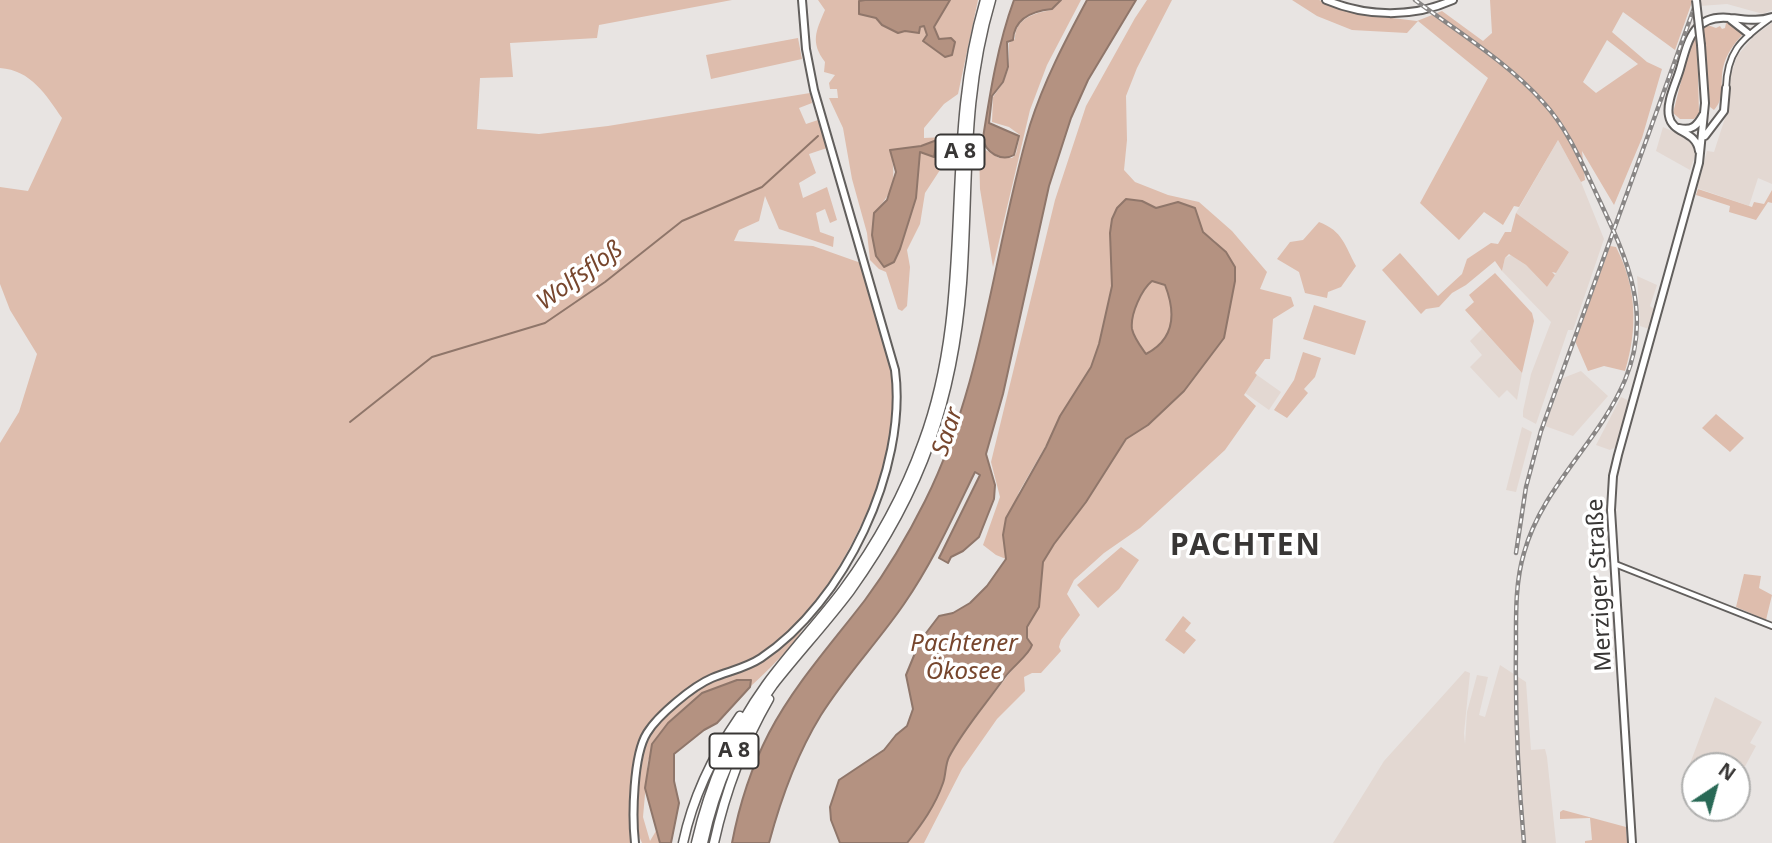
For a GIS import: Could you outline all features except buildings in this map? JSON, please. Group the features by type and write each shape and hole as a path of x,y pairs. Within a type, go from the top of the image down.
{"highway":[{"name":"A 8","path":"957,307 963,107 972,44 985,0"},
{"name":"A 8","path":"703,843 717,791 735,748 786,668 848,593 874,556 900,512 936,422 948,380 957,307 969,107 979,46 991,0"},
{"name":"A 8","path":"696,843 712,789 730,746 750,709 869,553 894,509 916,461 930,420 955,325"},
{"path":"715,843 725,801 740,757 786,668"},
{"path":"683,843 691,810 708,769 729,732 775,673"}],"main road":[{"path":"635,843 636,782 647,733 661,717 700,685 748,666 784,640 811,613 839,575 863,529 886,471 896,426 898,400 895,370 814,90 806,48 802,0"},
{"path":"1325,0 1367,12 1395,13 1422,10 1453,0"},
{"name":"Merziger Straße","path":"1632,843 1611,510 1615,467 1699,165 1703,141 1705,106 1696,0"},
{"path":"1699,165 1697,141 1676,128 1671,122 1668,108 1690,37 1698,26 1715,18 1727,17 1746,21 1772,17"},
{"path":"1727,17 1750,33"},
{"path":"1746,21 1750,33"},
{"path":"1703,141 1725,108 1726,88"},
{"path":"1676,128 1695,127 1705,106"},
{"path":"1705,106 1711,115 1720,114 1725,108"}],"street":[{"path":"1726,88 1732,55 1750,33 1772,17"},
{"path":"1615,564 1772,626"}],"shaded area":[{"path":"0,0 732,0 599,25 597,38 510,43 513,77 480,78 477,129 539,134 608,126 810,93 812,103 799,108 806,124 818,120 827,148 809,154 816,173 799,183 803,198 827,187 837,220 830,223 825,209 816,213 820,232 834,237 833,247 779,229 765,196 759,221 739,230 734,241 813,246 861,263 893,373 895,410 892,435 886,461 856,536 793,643 750,687 751,680 737,680 702,693 648,760 643,817 650,841 656,831 660,843 642,843 639,836 632,837 632,843 0,843 0,443 19,412 37,354 10,310 0,284 0,187 28,191 62,118 37,85 21,73 0,68"},
{"path":"818,0 865,0 860,1 860,14 876,18 886,27 895,30 919,33 920,27 924,26 935,49 949,57 951,38 939,39 934,27 950,0 978,0 958,94 944,104 924,128 924,138 945,137 952,140 955,156 940,170 925,193 920,224 907,250 910,267 907,306 902,311 898,309 886,272 870,260 867,233 852,179 843,128 829,98 838,98 837,89 830,89 829,83 835,75 824,72 825,62 817,48 817,30 825,10","holes":["921,146 909,220 894,262 874,213 886,198 892,184 890,150"]},
{"path":"1062,0 1081,0 1047,65 1030,110 993,267 980,189 979,149 982,148 999,158 1012,158 1016,154 1020,135 1009,127 992,122 993,97 1003,83 1009,67 1009,43 1015,39 1022,21 1052,10"},
{"path":"1147,0 1172,0 1137,68 1126,96 1127,140 1124,170 1135,182 1168,195 1199,202 1232,231 1267,272 1260,289 1291,297 1294,306 1273,319 1270,359 1265,359 1244,395 1256,406 1225,450 1140,528 1104,553 1074,580 1067,594 1080,615 1061,640 1061,651 1041,673 1024,677 1025,691 997,719 962,769 924,843 907,843 924,821 944,780 947,761 965,731 1022,657 1027,627 1039,607 1043,562 1054,544 1086,502 1126,439 1148,425 1184,391 1224,338 1235,281 1235,267 1215,241 1203,232 1178,202 1156,208 1142,201 1117,208 1110,233 1112,286 1091,367 1019,492 1003,534 1006,559 983,545 1000,497 991,462 1055,200 1086,106"},
{"path":"1292,0 1319,0 1359,14 1417,21 1442,11 1483,41 1492,33 1490,0 1692,0 1675,50 1623,12 1612,32 1647,62 1662,69 1642,138 1614,205 1582,151 1585,180 1581,182 1558,140 1519,207 1514,206 1503,225 1484,212 1459,240 1420,203 1488,78 1418,21 1407,33 1352,30 1317,16","holes":["1607,40 1638,64 1596,93 1583,82"]},
{"path":"1700,0 1772,0 1772,10 1763,14 1727,4 1700,6"},
{"path":"1731,21 1743,34 1724,63 1721,96 1717,106 1714,110 1710,107 1704,41 1697,40 1699,113 1694,119 1680,119 1673,113 1694,35 1705,24 1716,28 1720,26 1722,29"},
{"path":"1772,23 1772,184 1758,178 1749,206 1697,188 1707,151 1714,152 1726,115 1731,75 1737,56 1755,35"},
{"path":"798,38 802,59 711,79 706,55"},
{"path":"1663,127 1692,140 1696,153 1690,170 1656,151"},
{"path":"1558,140 1581,182 1604,239 1573,330 1568,330 1536,424 1523,417 1523,411 1531,374 1551,322 1502,271 1505,258 1511,255 1526,265 1547,287 1569,252 1516,213"},
{"path":"1698,189 1752,207 1754,202 1764,204 1772,190 1772,203 1768,202 1756,220 1729,212 1730,206 1696,195"},
{"path":"1516,213 1569,252 1556,273 1552,272 1555,275 1547,287 1526,265 1509,254 1505,258 1502,271 1495,261 1452,293 1439,307 1426,309 1421,314 1382,270 1400,253 1438,296 1462,274 1467,259 1491,243 1498,244 1505,232 1511,232"},
{"path":"1319,222 1338,235 1356,266 1341,287 1328,292 1327,298 1305,293 1299,272 1277,259 1290,242 1303,240"},
{"path":"1610,246 1616,247 1632,293 1632,339 1625,371 1604,366 1588,371 1575,341"},
{"path":"1495,273 1532,313 1534,321 1522,373 1465,310 1474,302 1469,295"},
{"path":"1637,276 1657,285 1650,306 1654,309 1649,329 1640,326"},
{"path":"1152,280 1165,285 1172,315 1168,333 1156,348 1146,354 1134,336 1132,323 1144,290"},
{"path":"1314,305 1366,321 1355,355 1303,339"},
{"path":"1482,329 1522,373 1517,400 1507,390 1499,398 1470,367 1482,355 1470,341"},
{"path":"1303,352 1321,358 1315,377 1304,389 1308,393 1287,418 1274,410 1294,380"},
{"path":"1581,371 1608,396 1573,436 1545,426 1563,378"},
{"path":"1257,375 1281,392 1269,410 1245,393"},
{"path":"1621,397 1630,401 1616,447 1610,450 1596,445"},
{"path":"1716,414 1744,438 1730,452 1702,428"},
{"path":"1522,427 1532,432 1516,492 1506,490"},
{"path":"1121,547 1139,560 1119,589 1098,608 1077,585"},
{"path":"1744,574 1761,576 1759,588 1772,595 1766,620 1736,607"},
{"path":"1183,616 1191,623 1185,631 1196,640 1184,654 1165,640"},
{"path":"1500,665 1526,682 1531,750 1545,749 1556,843 1333,843 1384,761 1465,671 1470,673 1464,733 1465,744 1467,712 1477,675 1488,677 1479,715 1485,717"},
{"path":"1715,697 1762,722 1750,743 1756,746 1751,755 1751,752 1694,752"},
{"path":"1563,810 1626,827 1627,843 1585,843 1592,840 1590,818 1560,819 1560,812"}],"water":[{"path":"950,0 934,27 939,39 951,38 955,42 952,55 945,57 923,41 927,35 924,26 920,27 919,33 898,33 882,25 876,18 859,14 859,1"},
{"path":"1014,0 1061,0 1052,9 1025,17 1017,26 1013,40 1007,42 1008,67 1003,82 992,96 989,123 1019,136 1014,155 999,157 987,148 983,138 999,51"},
{"path":"1087,0 1136,0 1088,80 1071,118 1049,186 1003,394 986,454 995,485 994,499 979,537 951,557 948,563 939,558 980,475 975,472 914,588 841,686 812,730 790,777 769,843 732,843 747,786 769,733 802,681 890,564 925,501 945,455 975,362 1030,125 1048,77"},
{"path":"937,140 934,157 920,152 916,198 894,262 884,267 876,256 872,235 874,213 887,200 896,172 890,150 921,146"},
{"name":"Pachtener Ökosee","path":"1126,199 1142,201 1156,208 1178,202 1195,208 1203,232 1226,252 1235,267 1235,281 1224,338 1184,391 1148,425 1126,439 1086,502 1054,544 1043,562 1039,607 1027,627 1027,638 1032,645 955,746 936,799 913,836 907,843 840,843 831,820 830,807 839,780 884,750 907,726 913,709 906,675 920,641 939,616 953,613 970,603 987,586 1006,559 1003,535 1006,518 1046,447 1060,416 1091,367 1112,286 1110,233 1117,208","holes":["1152,281 1165,285 1171,305 1168,333 1156,348 1146,354 1133,332 1133,316 1141,296"]},
{"path":"737,680 751,680 750,687 717,723 674,754 674,781 679,803 671,843 660,843 645,788 652,744 668,723 702,693"}],"waterway":[{"name":"Wolfsfloß","path":"350,422 432,357 545,323 605,282 682,221 762,187 818,136"}],"railway":[{"path":"1415,0 1514,74 1543,102 1559,123 1579,157 1617,239 1626,261 1636,307 1637,330 1625,380 1601,424 1544,507 1532,529 1521,564 1516,612 1516,696 1524,843"},
{"path":"1516,553 1526,487 1541,431 1697,0"}],"district":[{"name":"PACHTEN","path":"1246,546"}],"water label":[{"name":"Saar","path":"948,432"}]}
